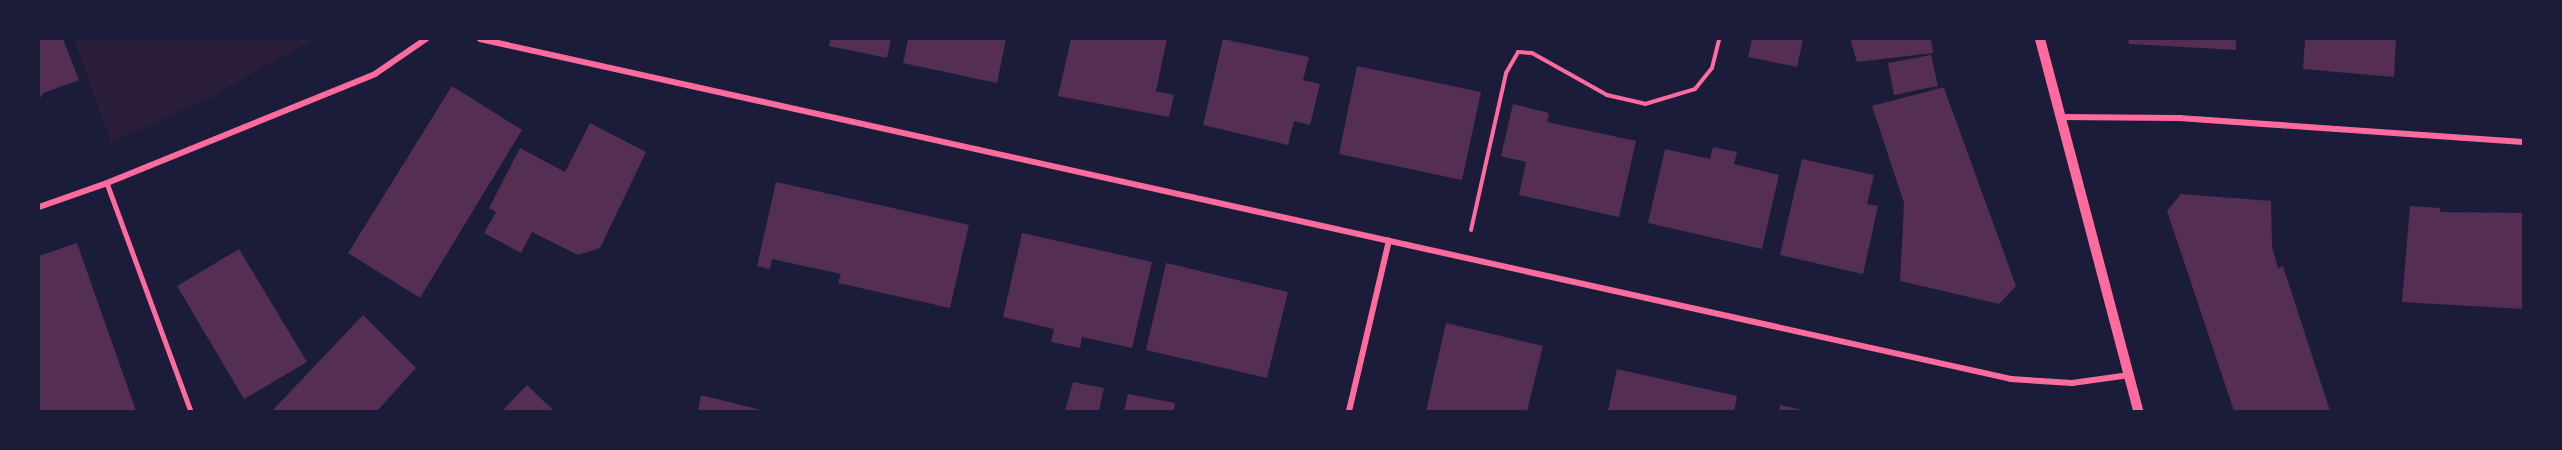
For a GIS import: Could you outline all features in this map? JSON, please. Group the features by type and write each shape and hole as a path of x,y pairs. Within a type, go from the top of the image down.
{"street":[{"path":"39,207 107,183 375,74 426,39"},
{"path":"480,39 2011,379 2072,383 2129,375"},
{"path":"2040,39 2138,411"},
{"path":"2060,117 2179,118 2523,142"},
{"path":"1349,411 1389,241"}],"lane":[{"path":"107,183 191,411"}],"path":[{"path":"1471,230 1506,73 1518,52 1532,53 1607,95 1645,104 1695,89 1712,68 1719,39"}],"shaded area":[{"path":"74,39 315,39 206,99 111,143"}],"building":[{"path":"39,39 63,39 79,80 43,93 39,100"},
{"path":"830,39 891,39 887,58 829,46"},
{"path":"908,39 1006,39 997,83 903,63"},
{"path":"1071,39 1167,39 1156,91 1174,95 1169,117 1058,96"},
{"path":"1223,39 1309,57 1303,80 1320,84 1310,125 1294,121 1288,145 1203,125"},
{"path":"1752,39 1803,39 1797,67 1748,57"},
{"path":"1850,39 1931,39 1933,53 1857,62"},
{"path":"2128,39 2236,39 2236,50 2129,44"},
{"path":"2305,39 2396,39 2394,77 2303,69"},
{"path":"1931,55 1938,86 1894,95 1888,63"},
{"path":"1357,66 1481,92 1462,180 1339,154"},
{"path":"452,86 522,130 420,298 348,253"},
{"path":"1944,88 2016,286 1999,304 1900,281 1904,203 1872,106"},
{"path":"1513,104 1549,113 1547,122 1636,141 1619,217 1519,195 1526,162 1501,156"},
{"path":"590,123 646,152 600,248 578,255 532,232 521,253 484,233 496,212 489,208 520,148 565,172"},
{"path":"1713,147 1737,152 1734,164 1779,175 1762,249 1648,223 1665,149 1710,159"},
{"path":"1802,159 1874,175 1867,204 1878,206 1863,274 1780,255"},
{"path":"776,182 969,225 950,308 838,283 841,274 772,259 770,269 757,266"},
{"path":"2181,194 2271,201 2272,247 2278,268 2283,266 2330,411 2234,411 2167,211"},
{"path":"2410,206 2440,208 2440,212 2523,213 2523,309 2402,302"},
{"path":"1022,233 1152,262 1132,348 1082,337 1080,348 1051,342 1054,329 1003,317"},
{"path":"77,243 136,411 39,411 39,256"},
{"path":"239,249 307,362 244,399 177,286"},
{"path":"1166,263 1288,292 1267,378 1146,350"},
{"path":"363,315 416,368 377,411 272,411"},
{"path":"1446,323 1543,346 1527,411 1426,411"},
{"path":"1617,369 1737,396 1734,411 1608,411"},
{"path":"1073,382 1104,388 1099,411 1065,411"},
{"path":"527,385 554,411 502,411"},
{"path":"1128,394 1175,403 1174,411 1124,411"},
{"path":"701,395 761,410 761,411 698,411"},
{"path":"1780,405 1803,410 1803,411 1779,411"}]}
